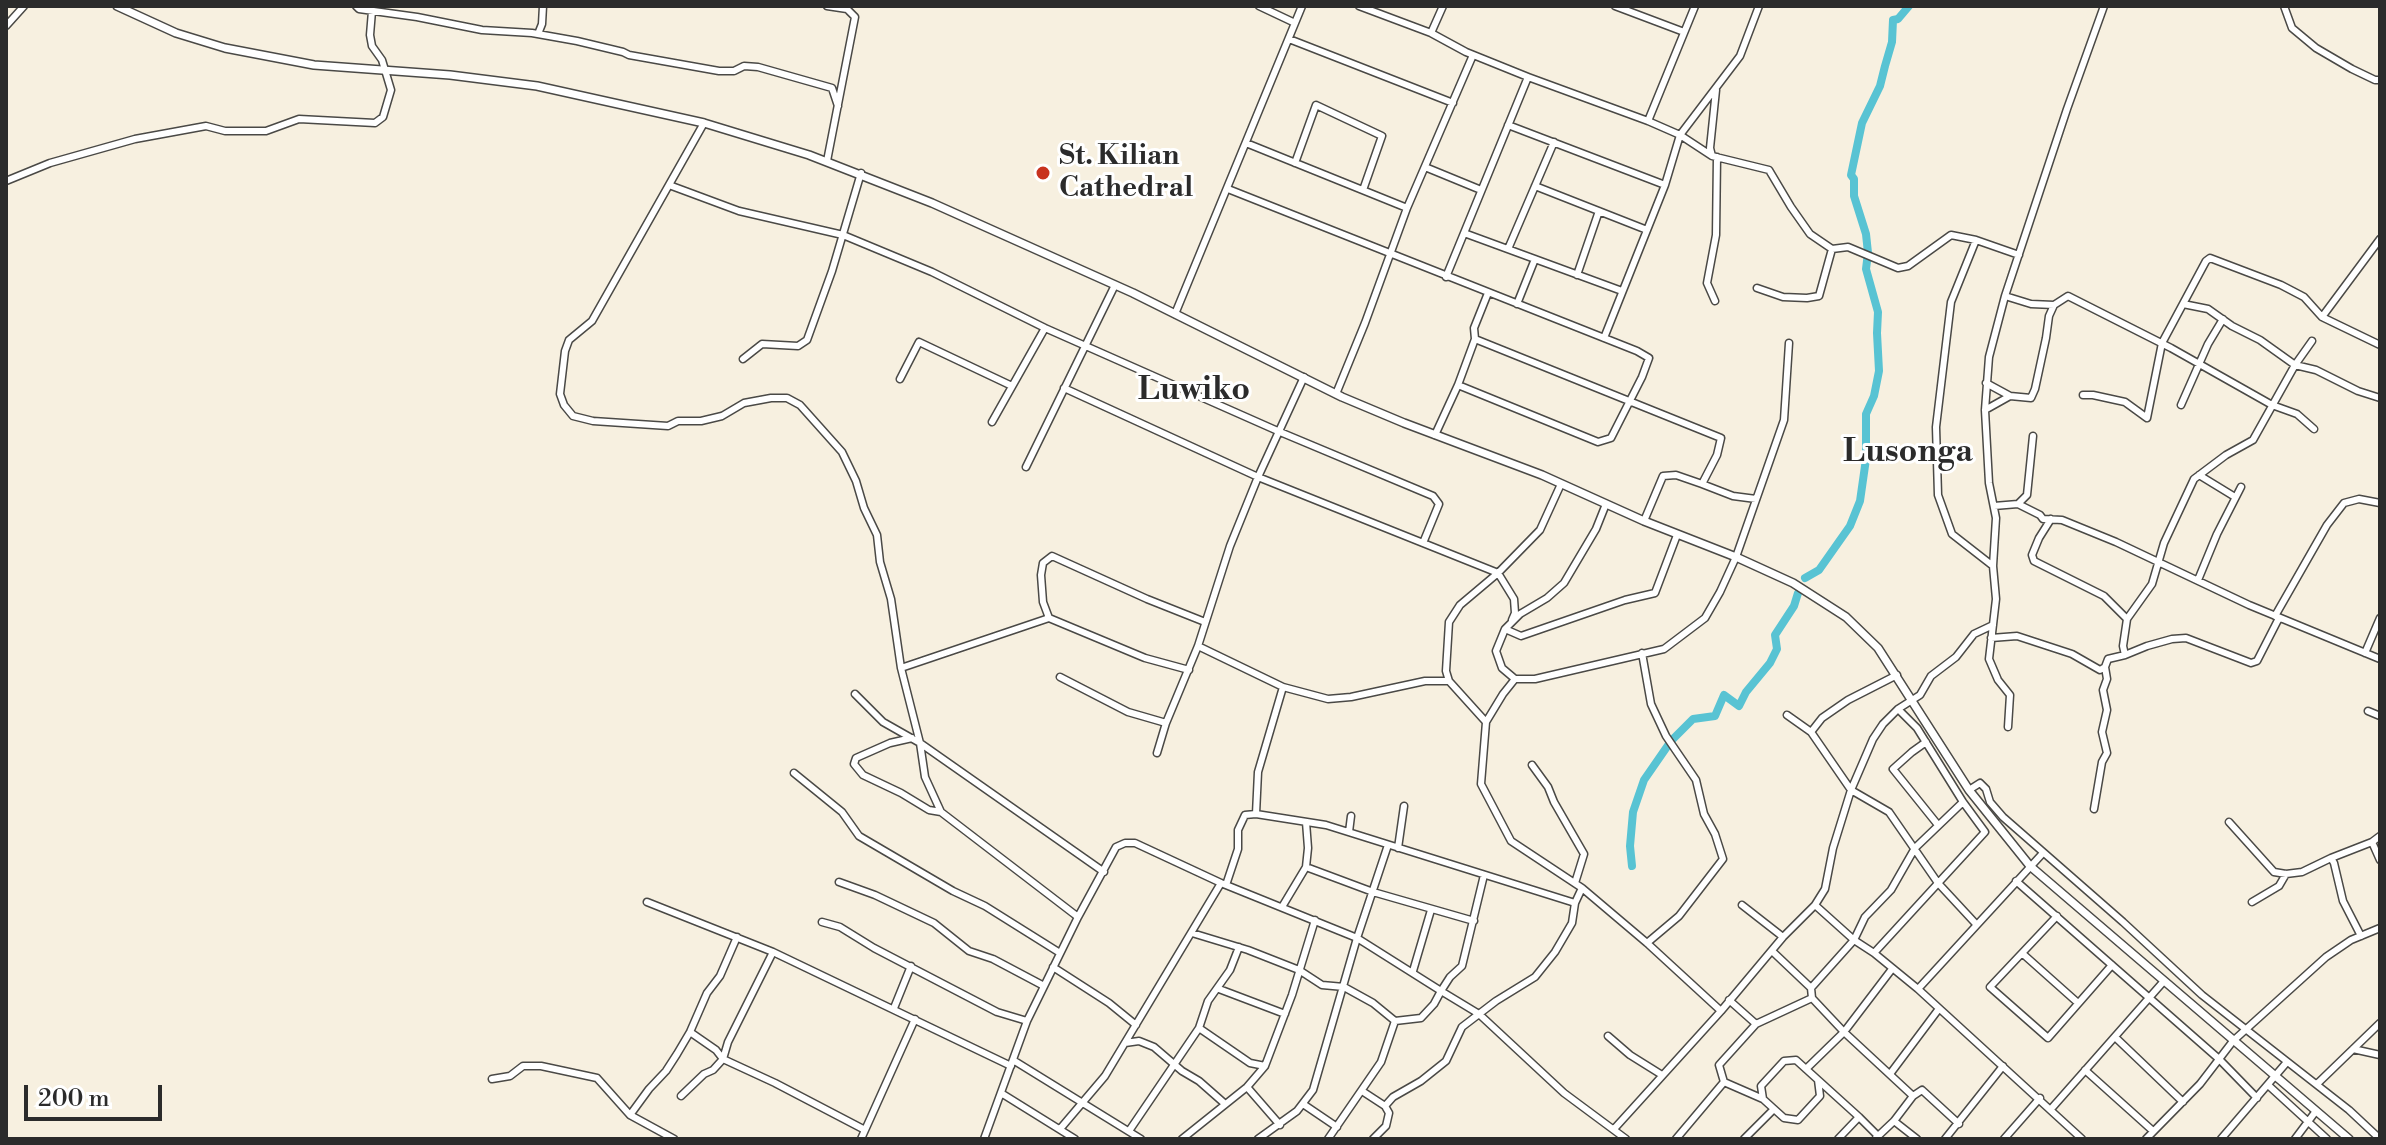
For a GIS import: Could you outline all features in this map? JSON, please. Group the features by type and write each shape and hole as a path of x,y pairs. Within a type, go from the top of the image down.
{"main road":[{"path":"117,6 176,33 225,48 314,65 537,86 704,123 827,161 932,203 1115,285 1336,394 1561,484 1793,583 1846,617 1878,648 1969,790 2030,866 2349,1139"}],"street":[{"path":"6,26 24,6"},
{"path":"356,6 482,30 538,34 719,71 734,71 744,66 758,67 832,88 838,106"},
{"path":"538,34 543,6"},
{"path":"827,6 847,9 855,17 827,161"},
{"path":"1259,6 1295,23"},
{"path":"1175,314 1302,6"},
{"path":"1359,6 1394,17 1528,77 1648,121 1680,135 1714,156 1769,170 1810,234 1832,249 1848,247 1898,268 1908,266 1951,235 2019,255"},
{"path":"1390,6 1394,17"},
{"path":"1431,33 1443,6"},
{"path":"1615,6 1684,32"},
{"path":"1648,121 1695,6"},
{"path":"1604,338 1665,185 1680,135 1740,56 1759,6"},
{"path":"2008,727 2010,695 1998,680 1989,659 1996,599 1993,566 1996,518 1989,483 1985,410 1989,357 2005,296 2104,6"},
{"path":"2284,6 2292,28 2306,40 2352,69 2380,80"},
{"path":"6,181 50,163 135,139 206,126 225,131 266,131 299,119 375,123 383,117 391,90 382,60 372,46 372,11"},
{"path":"1289,39 1453,103"},
{"path":"1336,394 1407,208 1473,55"},
{"path":"1446,277 1528,77"},
{"path":"1715,301 1707,283 1716,235 1714,156 1710,148 1716,90"},
{"path":"1295,163 1316,105 1382,136 1363,190"},
{"path":"704,123 592,321 569,340 560,394 564,405 573,416 593,421 668,426 678,421 701,421 722,416 744,403 771,398 787,398 800,405 842,452 877,535 925,777 941,812 1078,917"},
{"path":"1508,125 1665,185"},
{"path":"1508,249 1554,142"},
{"path":"1246,143 1407,208"},
{"path":"1425,167 1481,190"},
{"path":"743,359 762,344 798,346 807,340 861,173"},
{"path":"669,185 739,211 843,235 932,272 1045,328 1280,432 1433,496 1439,504 1423,543"},
{"path":"1535,186 1647,230"},
{"path":"1228,189 1649,358 1611,438 1598,442 1458,385"},
{"path":"1577,275 1599,211"},
{"path":"1464,233 1622,291"},
{"path":"2322,317 2380,239"},
{"path":"1976,240 1951,302 1936,427 1938,495 1952,534 1993,566"},
{"path":"1757,288 1783,297 1819,296 1832,249"},
{"path":"2083,395 2125,402 2147,418 2162,343 2206,261 2212,258 2293,291 2304,297 2322,317 2380,345"},
{"path":"1517,304 1535,259"},
{"path":"1026,467 1115,285"},
{"path":"1435,435 1458,385 1475,339 1474,328 1488,293"},
{"path":"2005,296 2031,304 2054,305"},
{"path":"1986,383 2010,396 2031,398 2049,316 2054,305 2068,296 2162,343 2272,405 2297,414 2314,429"},
{"path":"2183,304 2208,309 2295,365 2316,370 2358,391 2380,398"},
{"path":"2181,405 2208,344 2223,319"},
{"path":"992,422 1045,328"},
{"path":"1475,339 1721,438 1717,455 1702,484"},
{"path":"2125,655 2123,646 2127,619 2152,584 2164,543 2194,479 2253,440 2312,341"},
{"path":"900,379 919,342 1012,386"},
{"path":"1606,504 1596,529 1564,583 1547,598 1520,614 1505,629 1496,651 1502,668 1515,679 1535,679 1664,649 1705,618 1736,557 1784,420 1789,343"},
{"path":"1157,753 1198,646 1230,546 1304,377"},
{"path":"1064,388 1258,477 1498,573 1514,599 1512,622"},
{"path":"1985,410 2010,396"},
{"path":"2018,504 2027,495 2033,436"},
{"path":"1644,521 1663,476 1676,475 1733,496 1756,499"},
{"path":"2199,475 2235,497"},
{"path":"1486,722 1449,681 1446,671 1449,622 1460,605 1498,573 1540,530 1561,484"},
{"path":"2198,580 2241,487"},
{"path":"2094,809 2102,762 2107,753 2102,732 2107,710 2103,690 2108,659 2172,639 2186,638 2251,663 2257,661 2327,525 2344,503 2359,499 2380,503"},
{"path":"1994,506 2018,504 2043,519 2072,523 2277,617 2380,659"},
{"path":"2051,519 2032,555 2034,561 2104,596 2127,619"},
{"path":"1505,629 1521,636 1625,600 1655,593 1677,535"},
{"path":"1049,618 1043,602 1041,575 1043,563 1052,556 1205,622"},
{"path":"901,668 1049,618 1145,658 1189,670"},
{"path":"2365,653 2380,618"},
{"path":"1614,1129 1783,937 1815,905 1825,889 1833,848 1851,790 1873,739 1883,724 1898,709 1920,695 1931,676 1956,657 1974,634 1993,625"},
{"path":"1991,638 2017,636 2072,654 2100,670 2105,667"},
{"path":"1198,646 1283,687 1328,699 1425,681 1449,681"},
{"path":"1642,653 1651,704 1666,736 1696,780 1704,814 1723,859 1679,916 1647,943"},
{"path":"1811,732 1822,718 1848,700 1897,675"},
{"path":"1060,677 1128,712 1166,723"},
{"path":"1515,679 1486,722 1481,784 1511,841 1582,888 1721,1011"},
{"path":"1256,814 1258,772 1283,687"},
{"path":"855,694 883,722 920,743 1104,872"},
{"path":"1874,953 1985,832 1917,728 1898,709"},
{"path":"2368,711 2380,716"},
{"path":"1787,715 1811,732 1851,790 1889,812 1938,883 1976,924"},
{"path":"912,738 890,743 856,758 854,764 863,775 929,810 941,812"},
{"path":"1926,742 1893,769 1938,825"},
{"path":"1532,765 1548,787 1584,854 1575,883"},
{"path":"794,773 842,812 859,836 953,891 985,906 1060,953"},
{"path":"1969,790 1980,783 2003,817 2202,995 2317,1084 2380,1139"},
{"path":"1811,988 1854,940 1865,917 1891,890 1915,848 1963,802"},
{"path":"1398,848 1404,806"},
{"path":"1060,1129 1105,1076 1224,884 1238,849 1238,830 1245,815 1326,825 1575,903"},
{"path":"1349,832 1351,816"},
{"path":"1282,907 1306,867 1306,822"},
{"path":"2229,822 2274,872 2286,874 2302,872 2380,836"},
{"path":"2372,842 2380,860"},
{"path":"986,1138 1027,1021 1078,917 1116,847 1135,843 1224,884 1357,938 1413,971 1479,1014 1564,1093 1626,1139"},
{"path":"1258,1139 1280,1125 1313,1090 1357,938 1388,845"},
{"path":"1918,989 2043,853"},
{"path":"2331,858 2343,901 2361,936"},
{"path":"1306,867 1373,892 1474,921"},
{"path":"2252,902 2279,886 2286,874"},
{"path":"1192,933 1299,970 1322,985 1344,987 1373,1003 1395,1021 1421,1018 1434,1004 1450,977 1462,966 1484,875"},
{"path":"2016,881 2219,1059 2257,1098"},
{"path":"839,882 934,923 969,951 993,959 1044,986"},
{"path":"1385,1106 1393,1097 1421,1081 1446,1061 1462,1027 1535,977 1572,923 1575,903 1582,888"},
{"path":"647,902 773,952 894,1008 974,1050 1012,1063 1141,1139"},
{"path":"1742,905 1783,937"},
{"path":"1815,905 1854,940 1918,989 2040,1098 2074,1136 2082,1139"},
{"path":"1413,971 1431,910"},
{"path":"2057,916 1990,987 2048,1038 2112,965"},
{"path":"1182,1139 1247,1087 1265,1066 1315,920"},
{"path":"822,922 840,927 997,1012 1027,1021"},
{"path":"2146,1139 2183,1102 2233,1041 2326,957 2380,928"},
{"path":"630,1115 666,1071 690,1032 737,937"},
{"path":"1129,1131 1199,1028 1208,1001 1230,970 1239,947"},
{"path":"1772,951 1811,988 1812,998 1844,1032 1913,1096"},
{"path":"681,1096 723,1059 728,1042 773,952"},
{"path":"2023,954 2078,1003"},
{"path":"894,1008 911,966"},
{"path":"1053,967 1109,1003 1136,1025"},
{"path":"1806,1069 1844,1032 1892,969"},
{"path":"2051,1109 2164,981"},
{"path":"1219,989 1285,1014"},
{"path":"1724,1082 1719,1065 1756,1024 1812,998"},
{"path":"1729,1000 1756,1024"},
{"path":"1890,1074 1938,1010"},
{"path":"861,1139 915,1019"},
{"path":"1328,1139 1381,1062 1395,1021"},
{"path":"2317,1084 2380,1023"},
{"path":"1199,1028 1250,1063 1265,1066"},
{"path":"690,1032 716,1050 723,1059 865,1130"},
{"path":"1608,1036 1630,1055 1662,1075"},
{"path":"2115,1037 2183,1102"},
{"path":"1125,1043 1146,1042 1224,1103"},
{"path":"2353,1049 2380,1055"},
{"path":"1763,1099 1761,1086 1784,1061 1796,1060 1859,1117 1877,1138 1913,1096 1922,1090 1959,1124"},
{"path":"2221,1139 2287,1062"},
{"path":"492,1079 510,1076 523,1066 541,1066 597,1078 630,1115 674,1139"},
{"path":"1945,1139 2003,1066"},
{"path":"2085,1070 2153,1131"},
{"path":"1724,1082 1763,1099 1784,1118 1798,1120 1820,1096 1818,1080"},
{"path":"1676,1139 1724,1082"},
{"path":"2268,1085 2327,1139"},
{"path":"1247,1087 1280,1125"},
{"path":"1362,1091 1385,1106 1389,1113 1386,1126 1373,1139"},
{"path":"1001,1093 1075,1139"},
{"path":"2004,1139 2040,1098"},
{"path":"1303,1104 1337,1127"},
{"path":"1744,1139 1774,1109"},
{"path":"2295,1139 2316,1111"},
{"path":"1838,1139 1859,1117"},
{"path":"1894,1121 1917,1139"}],"waterway":[{"path":"1805,578 1819,570 1850,526 1860,501 1866,459 1866,414 1874,396 1879,371 1878,312 1866,269 1866,234 1851,175 1862,123 1880,86 1892,42 1893,20 1898,19 1909,6"},
{"path":"1632,866 1633,812 1644,780 1671,741 1693,719 1715,716 1724,695 1739,706 1746,692 1770,663 1777,649 1775,635 1794,606 1798,593"}],"place":[{"name":"St. Kilian Cathedral","path":"1043,173"}],"district":[{"name":"Luwiko","path":"1194,391"},
{"name":"Lusonga","path":"1908,453"}]}
